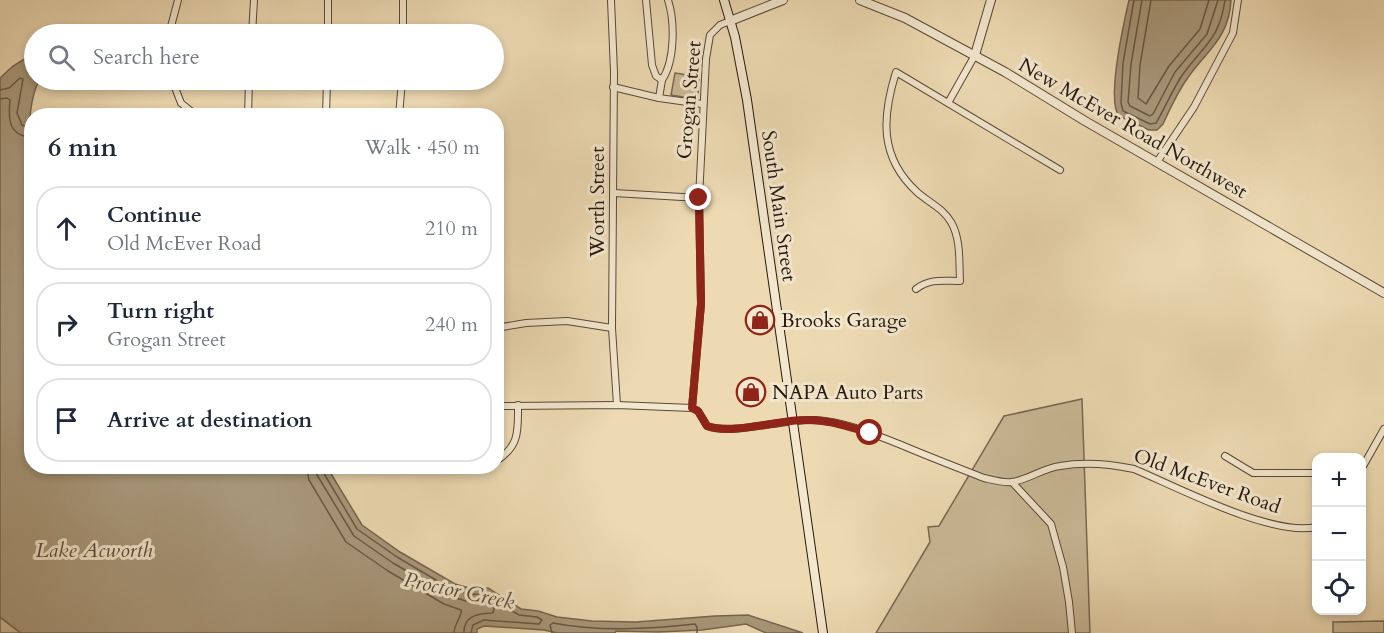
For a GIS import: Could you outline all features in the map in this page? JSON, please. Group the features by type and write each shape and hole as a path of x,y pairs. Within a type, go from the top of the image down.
{"main road":[{"name":"South Main Street","path":"724,0 735,38 748,107 823,633"}],"street":[{"path":"172,24 178,0"},
{"path":"253,24 254,0"},
{"path":"327,24 328,0"},
{"path":"403,0 403,24"},
{"name":"Worth Street","path":"611,0 614,194 612,328 617,405"},
{"path":"646,0 652,66 656,75 662,80"},
{"path":"659,98 662,80 670,66 671,56 672,17 668,0"},
{"path":"730,21 783,0"},
{"name":"New McEver Road Northwest","path":"860,0 905,18 975,55 1384,293"},
{"path":"948,103 975,55 991,0"},
{"path":"1157,162 1194,107 1233,33 1238,0"},
{"name":"Grogan Street","path":"692,408 701,304 699,198 702,104 708,39 716,27 730,21"},
{"path":"916,289 932,280 960,281 958,246 948,217 913,188 896,164 887,140 886,107 896,72 1060,170"},
{"path":"613,87 659,98 702,104"},
{"path":"176,90 181,103 187,108"},
{"path":"248,108 249,90"},
{"path":"326,108 327,90"},
{"path":"400,108 401,90"},
{"path":"614,194 699,198"},
{"path":"504,327 567,321 612,328"},
{"path":"504,454 512,447 518,434 518,405"},
{"path":"504,406 617,405 692,408 698,411 706,425 714,429 730,429 793,420 838,423 870,433 984,478 1012,482 1051,524 1063,567 1072,633"},
{"path":"1366,461 1384,429"},
{"path":"1225,456 1253,473 1312,473"},
{"name":"Old McEver Road","path":"1012,482 1045,469 1060,466 1080,464 1122,467 1134,469 1263,522 1299,529 1312,528"}],"shaded area":[{"path":"675,73 699,77 698,96 695,99 671,95"},
{"path":"1082,399 1090,633 876,633 930,542 928,527 939,526 1004,416"},
{"path":"0,617 21,633 0,633"},
{"path":"1384,621 1384,633 1333,633 1333,622"}],"water":[{"path":"1129,0 1231,0 1226,25 1221,35 1183,84 1163,124 1157,130 1149,130 1119,116 1115,107 1117,60"},
{"name":"Lake Acworth","path":"24,59 24,90 35,90 31,108 24,108 24,474 331,474 362,525 400,552 455,584 469,588 488,588 521,609 557,617 592,621 636,622 748,615 803,633 766,633 746,624 702,630 616,631 615,633 557,633 484,626 477,629 477,633 21,633 0,617 0,78"}],"place":[{"name":"Brooks Garage","path":"760,320"},
{"name":"NAPA Auto Parts","path":"751,392"}],"route":[{"path":"699,198 701,304 692,408 698,411 707,426 714,429 730,429 793,420 818,420 838,423 870,433"}],"water label":[{"name":"Proctor Creek","path":"459,591"}]}
